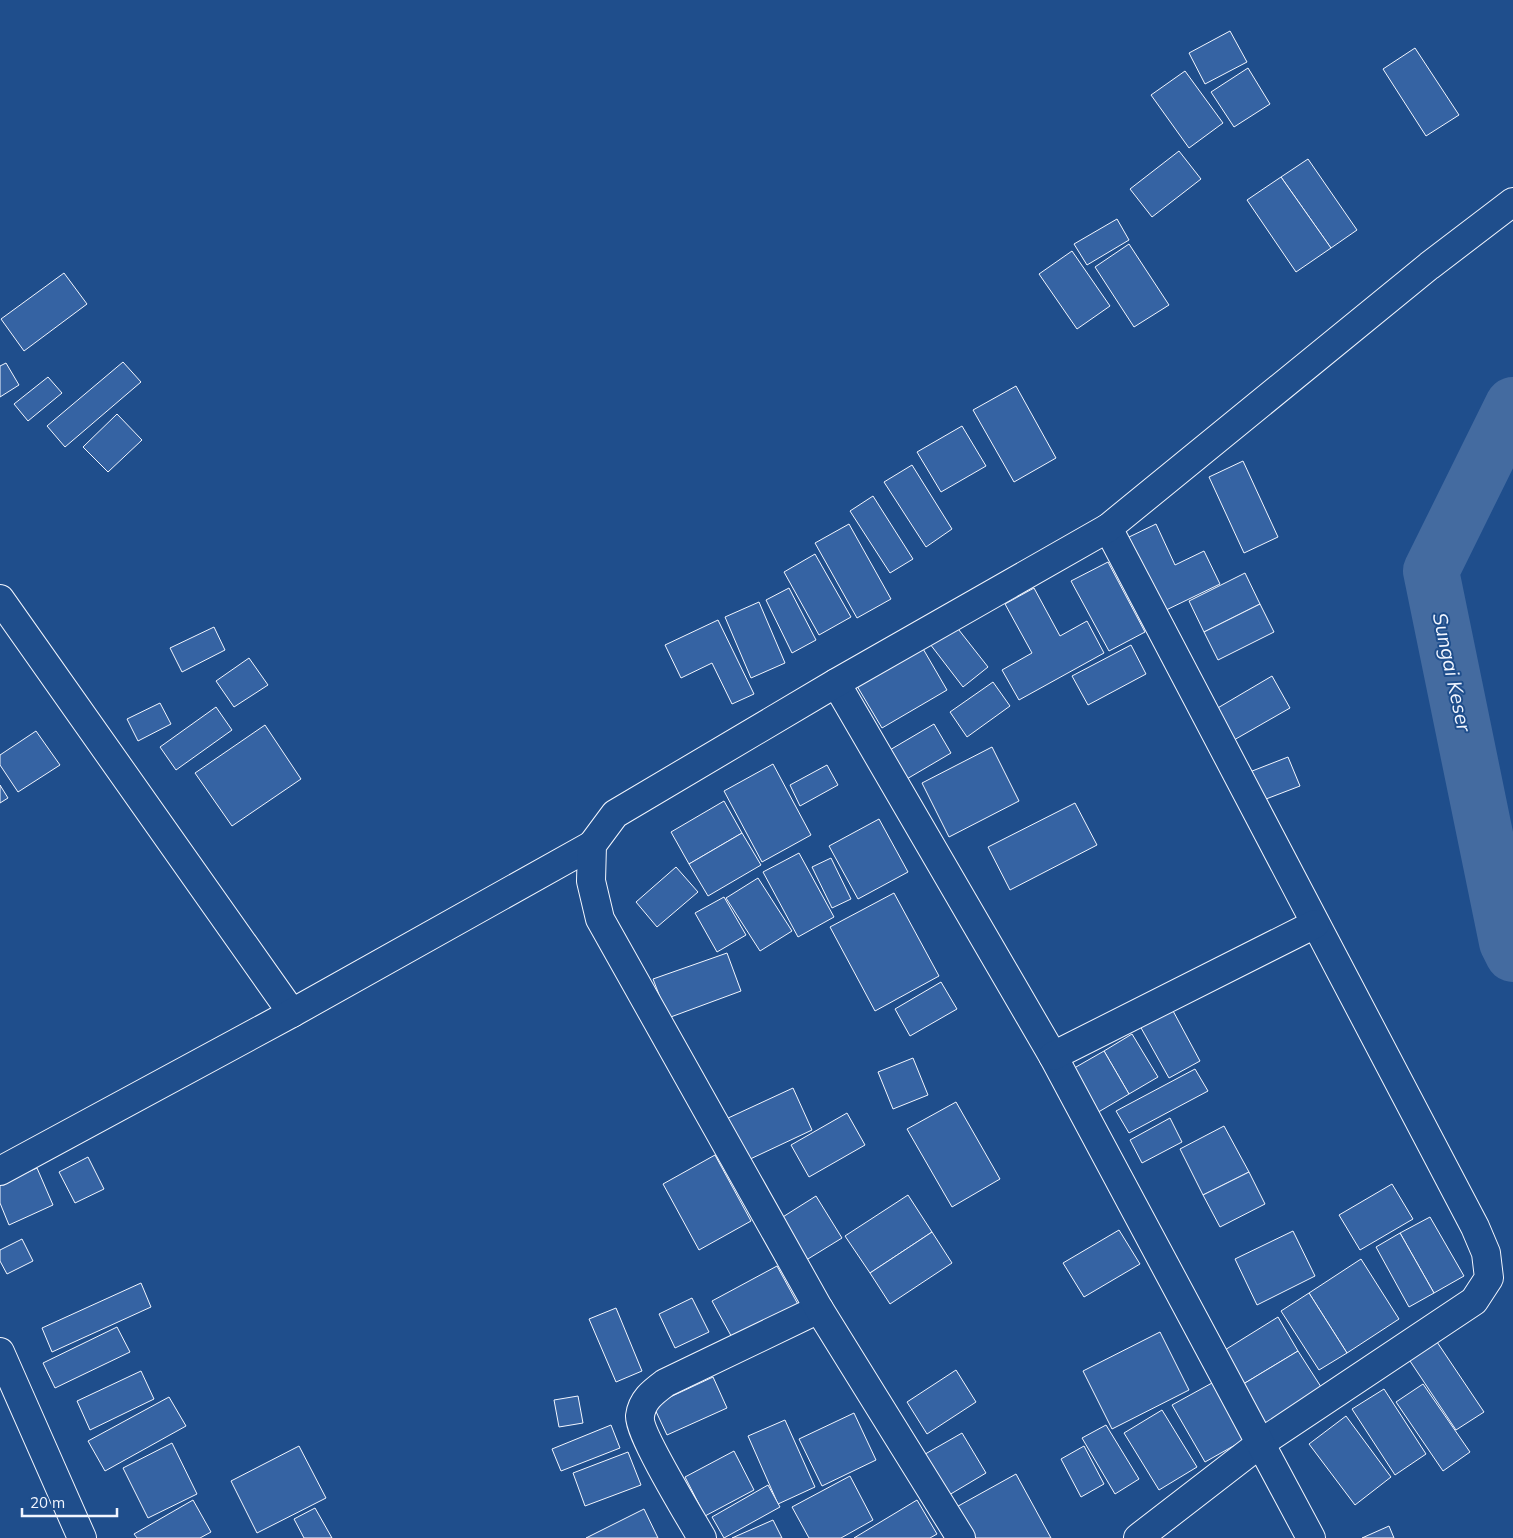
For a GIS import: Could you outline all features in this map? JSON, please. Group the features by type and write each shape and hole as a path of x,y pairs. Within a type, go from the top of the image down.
{"street":[{"path":"0,1171 292,1014 592,845 615,814 836,683 1108,528 1429,266 1513,202"},
{"path":"1108,528 1475,1226 1486,1253 1489,1278 1474,1302 1261,1444 1138,1538"},
{"path":"0,599 292,1014"},
{"path":"836,683 1053,1056 1311,1538"},
{"path":"592,845 591,881 600,919 819,1308 961,1538"},
{"path":"1053,1056 1315,924"},
{"path":"702,1538 649,1443 640,1418 647,1397 665,1383 819,1308"},
{"path":"0,1352 82,1538"}],"building":[{"path":"1230,31 1247,62 1205,84 1189,53"},
{"path":"1415,48 1459,115 1426,136 1383,69"},
{"path":"1248,68 1270,104 1234,127 1211,92"},
{"path":"1185,71 1223,123 1189,148 1151,95"},
{"path":"1179,151 1201,179 1152,217 1130,189"},
{"path":"1308,159 1357,230 1331,248 1281,177"},
{"path":"1281,177 1331,248 1296,272 1247,200"},
{"path":"1117,219 1129,240 1087,265 1074,244"},
{"path":"1129,244 1169,305 1134,327 1095,267"},
{"path":"1072,251 1110,306 1077,329 1039,274"},
{"path":"64,273 87,304 24,351 1,319"},
{"path":"123,362 141,382 65,447 47,426"},
{"path":"6,363 19,385 0,397 0,366"},
{"path":"48,377 62,393 28,421 14,404"},
{"path":"1016,386 1056,458 1014,482 973,410"},
{"path":"117,414 142,440 108,472 83,447"},
{"path":"962,426 986,466 941,492 917,452"},
{"path":"1243,461 1278,537 1244,553 1209,477"},
{"path":"912,465 952,529 926,547 884,482"},
{"path":"873,496 913,559 890,573 850,511"},
{"path":"849,524 891,599 857,618 815,543"},
{"path":"1156,524 1175,565 1204,551 1220,584 1162,612 1127,538"},
{"path":"815,554 851,617 819,635 784,572"},
{"path":"1108,562 1145,632 1109,651 1071,581"},
{"path":"1245,573 1260,604 1204,632 1189,601"},
{"path":"789,588 816,640 792,653 766,600"},
{"path":"1034,588 1060,636 1087,621 1104,653 1019,700 1002,670 1032,653 1005,604"},
{"path":"759,602 785,663 751,678 725,617"},
{"path":"1260,604 1274,632 1218,660 1204,632"},
{"path":"718,620 754,694 732,704 712,663 681,678 665,645"},
{"path":"955,625 988,667 963,687 930,644"},
{"path":"214,627 225,650 182,672 170,648"},
{"path":"1131,645 1146,674 1088,705 1072,676"},
{"path":"922,647 947,690 882,728 857,686"},
{"path":"249,658 268,685 234,707 216,681"},
{"path":"1272,676 1290,708 1234,740 1216,709"},
{"path":"993,682 1010,706 967,737 950,712"},
{"path":"160,703 171,724 138,741 127,719"},
{"path":"216,707 232,730 176,770 160,747"},
{"path":"934,724 951,753 900,783 883,754"},
{"path":"265,725 301,779 232,826 195,773"},
{"path":"36,731 60,765 18,792 0,765 0,755"},
{"path":"992,747 1019,801 949,837 922,783"},
{"path":"1288,757 1300,786 1253,804 1242,775"},
{"path":"773,764 811,835 762,862 724,791"},
{"path":"827,765 838,785 800,806 790,785"},
{"path":"0,785 8,798 0,803"},
{"path":"724,801 742,833 689,864 671,832"},
{"path":"1075,803 1097,845 1010,890 988,847"},
{"path":"879,819 908,872 858,899 829,846"},
{"path":"742,833 761,865 708,896 689,864"},
{"path":"799,853 834,917 798,937 763,872"},
{"path":"831,858 851,899 832,908 812,867"},
{"path":"676,867 698,892 657,927 636,902"},
{"path":"758,878 792,931 760,951 726,898"},
{"path":"894,893 939,976 875,1011 830,927"},
{"path":"724,897 746,935 717,952 695,913"},
{"path":"727,953 741,991 668,1018 653,979"},
{"path":"941,982 957,1009 910,1036 895,1009"},
{"path":"1172,1009 1200,1061 1169,1078 1140,1026"},
{"path":"1132,1034 1158,1077 1129,1094 1104,1051"},
{"path":"1104,1051 1129,1094 1095,1114 1069,1071"},
{"path":"913,1058 928,1095 893,1109 878,1072"},
{"path":"1195,1069 1208,1091 1129,1133 1116,1111"},
{"path":"793,1088 812,1130 746,1161 726,1119"},
{"path":"956,1102 1000,1179 952,1207 907,1129"},
{"path":"847,1113 865,1145 809,1177 791,1145"},
{"path":"1170,1118 1182,1142 1142,1163 1130,1140"},
{"path":"1224,1126 1249,1172 1203,1195 1180,1149"},
{"path":"715,1155 751,1221 699,1250 663,1184"},
{"path":"88,1157 104,1189 75,1203 59,1172"},
{"path":"37,1168 53,1205 9,1225 0,1203 0,1184"},
{"path":"1249,1172 1265,1204 1220,1227 1203,1195"},
{"path":"1392,1184 1413,1219 1360,1250 1339,1215"},
{"path":"908,1195 932,1232 870,1273 845,1236"},
{"path":"816,1196 842,1238 803,1262 778,1220"},
{"path":"1430,1217 1464,1276 1434,1293 1400,1233"},
{"path":"1119,1230 1140,1264 1084,1297 1063,1263"},
{"path":"1293,1231 1315,1276 1257,1305 1235,1259"},
{"path":"932,1232 952,1263 890,1304 870,1273"},
{"path":"1400,1233 1434,1293 1409,1307 1376,1247"},
{"path":"22,1239 33,1261 7,1274 0,1261 0,1250"},
{"path":"1361,1259 1399,1319 1347,1353 1309,1293"},
{"path":"777,1266 800,1308 735,1343 712,1301"},
{"path":"141,1283 151,1307 52,1352 42,1328"},
{"path":"1309,1293 1347,1353 1319,1370 1281,1311"},
{"path":"692,1298 709,1332 675,1348 659,1314"},
{"path":"616,1308 642,1371 616,1382 589,1319"},
{"path":"1278,1317 1298,1351 1240,1386 1220,1353"},
{"path":"117,1327 130,1352 55,1388 43,1363"},
{"path":"1160,1332 1189,1390 1112,1429 1083,1371"},
{"path":"1435,1339 1484,1412 1456,1430 1408,1358"},
{"path":"1298,1351 1323,1390 1264,1426 1240,1386"},
{"path":"956,1370 976,1402 927,1434 907,1402"},
{"path":"141,1371 154,1399 90,1430 77,1401"},
{"path":"713,1377 727,1408 667,1435 653,1405"},
{"path":"1212,1383 1244,1440 1205,1462 1172,1405"},
{"path":"1423,1384 1470,1452 1443,1471 1396,1402"},
{"path":"1384,1389 1426,1454 1395,1475 1352,1409"},
{"path":"578,1396 583,1423 559,1427 554,1400"},
{"path":"169,1397 186,1426 105,1471 88,1441"},
{"path":"1162,1410 1197,1467 1159,1490 1124,1433"},
{"path":"854,1413 876,1460 822,1486 799,1439"},
{"path":"1346,1416 1391,1477 1355,1505 1309,1444"},
{"path":"785,1420 815,1487 778,1504 748,1436"},
{"path":"611,1425 620,1448 561,1471 552,1449"},
{"path":"1106,1425 1139,1479 1115,1494 1082,1438"},
{"path":"962,1433 986,1473 944,1498 920,1457"},
{"path":"172,1443 197,1494 148,1518 123,1468"},
{"path":"299,1446 326,1498 257,1533 231,1481"},
{"path":"1084,1446 1104,1484 1081,1497 1061,1459"},
{"path":"734,1451 754,1490 705,1516 685,1477"},
{"path":"628,1452 641,1485 585,1506 573,1473"},
{"path":"1016,1474 1051,1538 966,1538 951,1510"},
{"path":"850,1476 873,1520 841,1538 809,1538 792,1507"},
{"path":"768,1485 780,1507 724,1538 712,1517"},
{"path":"193,1500 211,1532 200,1538 137,1538 134,1534"},
{"path":"917,1500 937,1534 930,1538 854,1538"},
{"path":"315,1508 332,1538 304,1538 294,1519"},
{"path":"644,1509 658,1538 586,1538"},
{"path":"773,1520 782,1538 732,1538"},
{"path":"1389,1526 1394,1538 1362,1538"}],"waterway":[{"name":"Sungai Keser","path":"1513,405 1431,571 1507,942 1513,954"}]}
